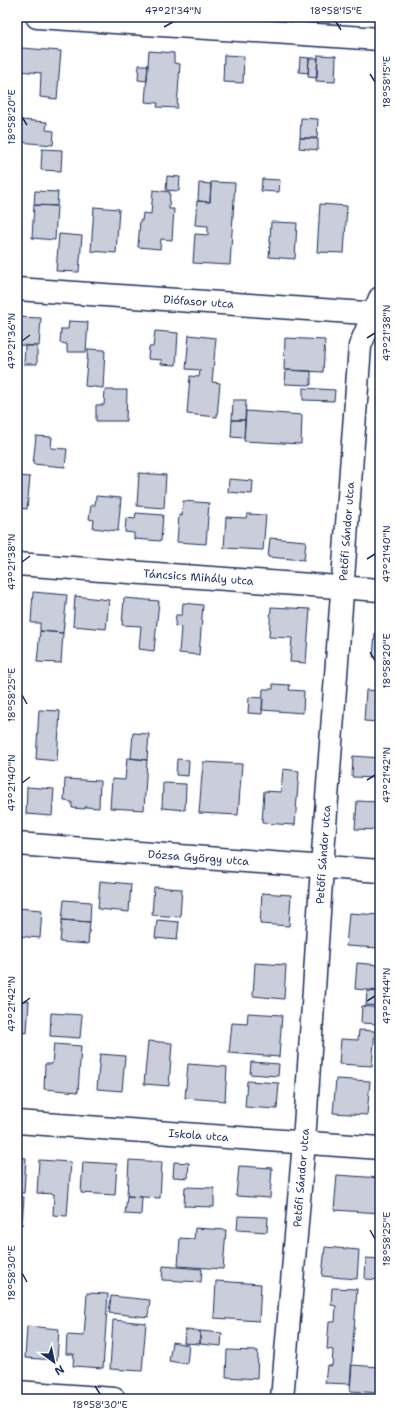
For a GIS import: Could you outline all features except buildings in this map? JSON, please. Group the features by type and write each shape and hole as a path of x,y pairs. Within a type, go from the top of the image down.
{"street":[{"path":"37,17 380,39"},
{"name":"Diófasor utca","path":"17,289 378,308"},
{"name":"Petőfi Sándor utca","path":"282,1399 304,1142 322,867 360,346 378,308"},
{"name":"Táncsics Mihály utca","path":"17,564 380,590"},
{"name":"Dózsa György utca","path":"17,844 380,871"},
{"name":"Iskola utca","path":"17,1122 380,1148"},
{"path":"17,1392 114,1399"}]}
